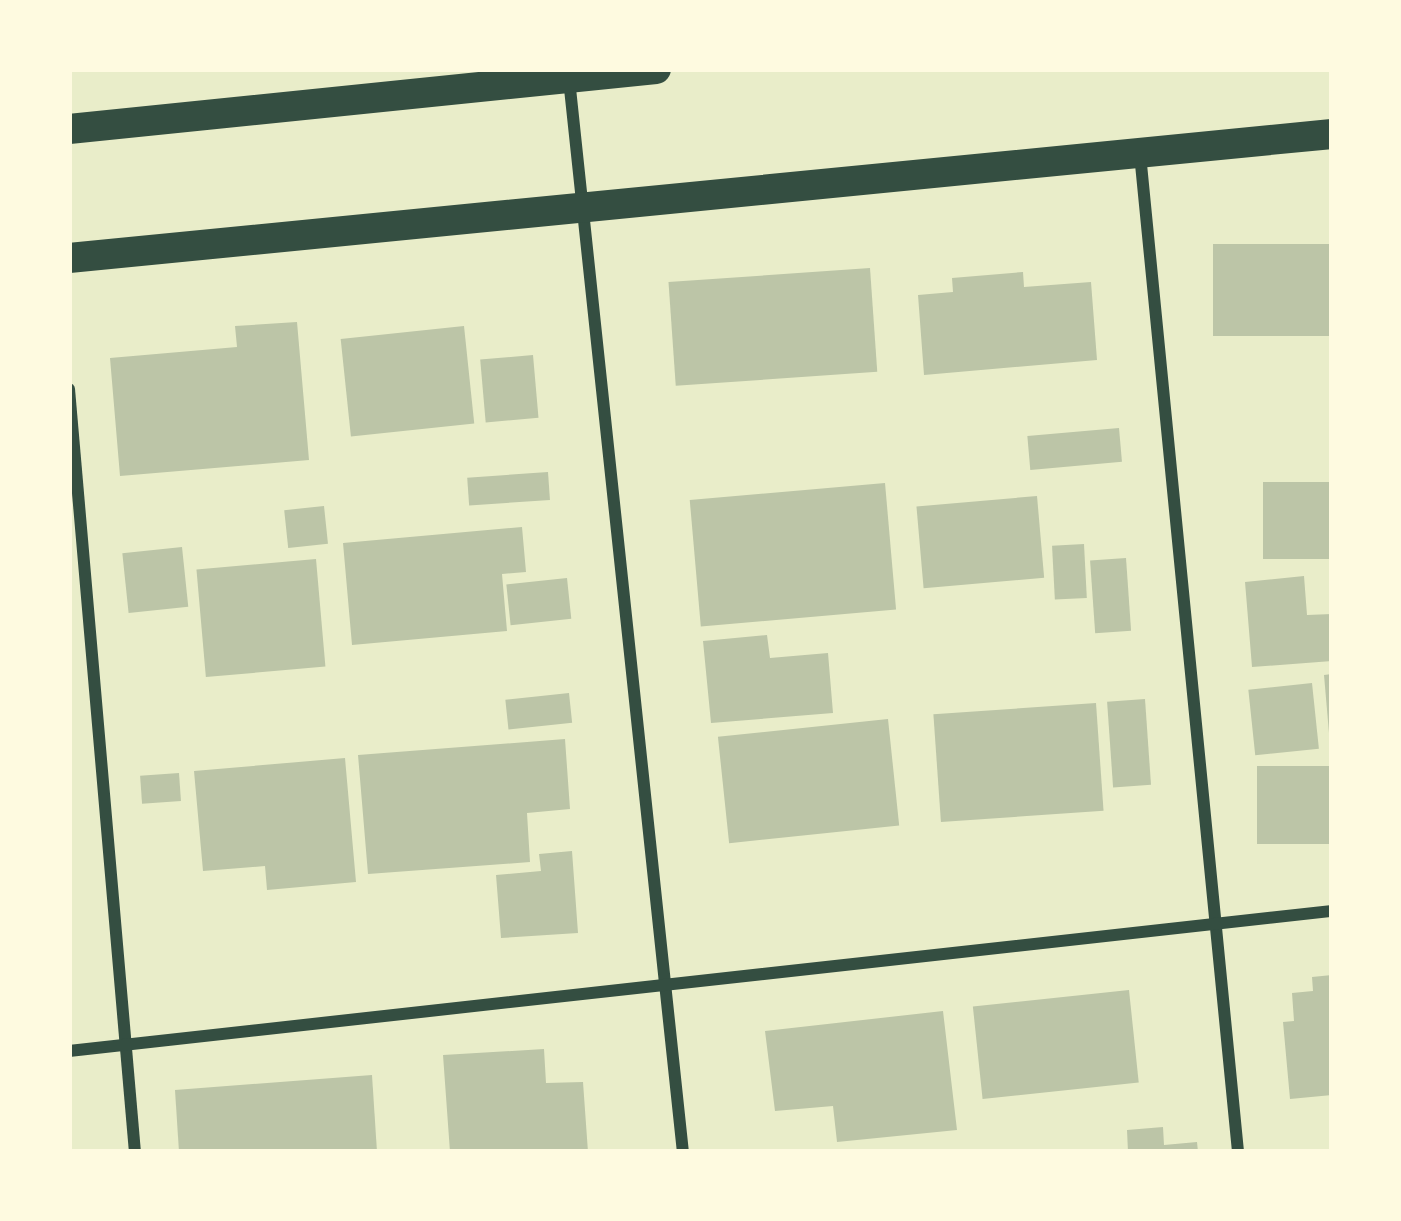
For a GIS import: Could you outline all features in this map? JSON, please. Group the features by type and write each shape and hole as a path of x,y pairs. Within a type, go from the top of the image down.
{"main road":[{"path":"69,129 656,69"},
{"path":"69,258 1332,134"}],"street":[{"path":"569,76 683,1152"},
{"path":"1139,152 1238,1152"},
{"path":"69,388 135,1152"},
{"path":"69,1052 665,981 1332,911"}],"building":[{"path":"1213,244 1332,244 1332,336 1213,336"},
{"path":"870,268 877,372 676,386 668,282"},
{"path":"1023,272 1024,287 1091,282 1097,360 924,375 918,295 953,292 952,278"},
{"path":"297,322 309,460 120,476 110,358 237,347 235,326"},
{"path":"464,326 474,423 351,436 341,339"},
{"path":"533,355 538,418 486,422 480,360"},
{"path":"1119,428 1122,462 1030,470 1027,436"},
{"path":"548,472 550,500 469,506 467,478"},
{"path":"1263,482 1332,482 1332,559 1263,559"},
{"path":"885,483 896,610 701,627 690,500"},
{"path":"1037,496 1044,578 924,588 916,507"},
{"path":"324,506 328,544 288,548 284,510"},
{"path":"522,527 526,572 502,574 507,631 352,645 343,543"},
{"path":"1084,544 1087,598 1055,600 1052,546"},
{"path":"182,547 188,607 129,613 122,553"},
{"path":"1126,558 1131,631 1095,633 1090,561"},
{"path":"316,559 325,667 206,677 196,569"},
{"path":"1304,576 1307,615 1332,614 1332,661 1252,667 1245,582"},
{"path":"567,578 571,619 511,625 506,584"},
{"path":"767,635 770,658 828,653 833,713 711,723 703,641"},
{"path":"1332,674 1332,733 1329,733 1324,675"},
{"path":"1312,683 1319,749 1255,755 1248,690"},
{"path":"569,693 572,723 508,730 505,700"},
{"path":"1145,699 1151,785 1113,787 1107,702"},
{"path":"1096,703 1104,811 941,822 933,714"},
{"path":"888,719 899,825 729,843 718,737"},
{"path":"565,739 570,809 527,813 530,862 368,874 358,755"},
{"path":"345,758 356,882 267,890 265,866 203,871 194,771"},
{"path":"1257,766 1332,766 1332,844 1257,844"},
{"path":"179,773 181,801 142,804 140,776"},
{"path":"572,851 578,933 501,938 496,875 541,871 539,854"},
{"path":"1332,975 1332,1095 1290,1099 1283,1022 1294,1021 1292,993 1313,991 1312,977"},
{"path":"1129,990 1139,1082 983,1099 973,1006"},
{"path":"943,1011 957,1130 837,1142 833,1106 775,1111 765,1031"},
{"path":"544,1049 546,1083 583,1082 588,1152 450,1152 443,1055"},
{"path":"372,1075 377,1152 179,1152 175,1090"},
{"path":"1163,1127 1164,1145 1197,1142 1198,1152 1128,1152 1127,1130"}]}
